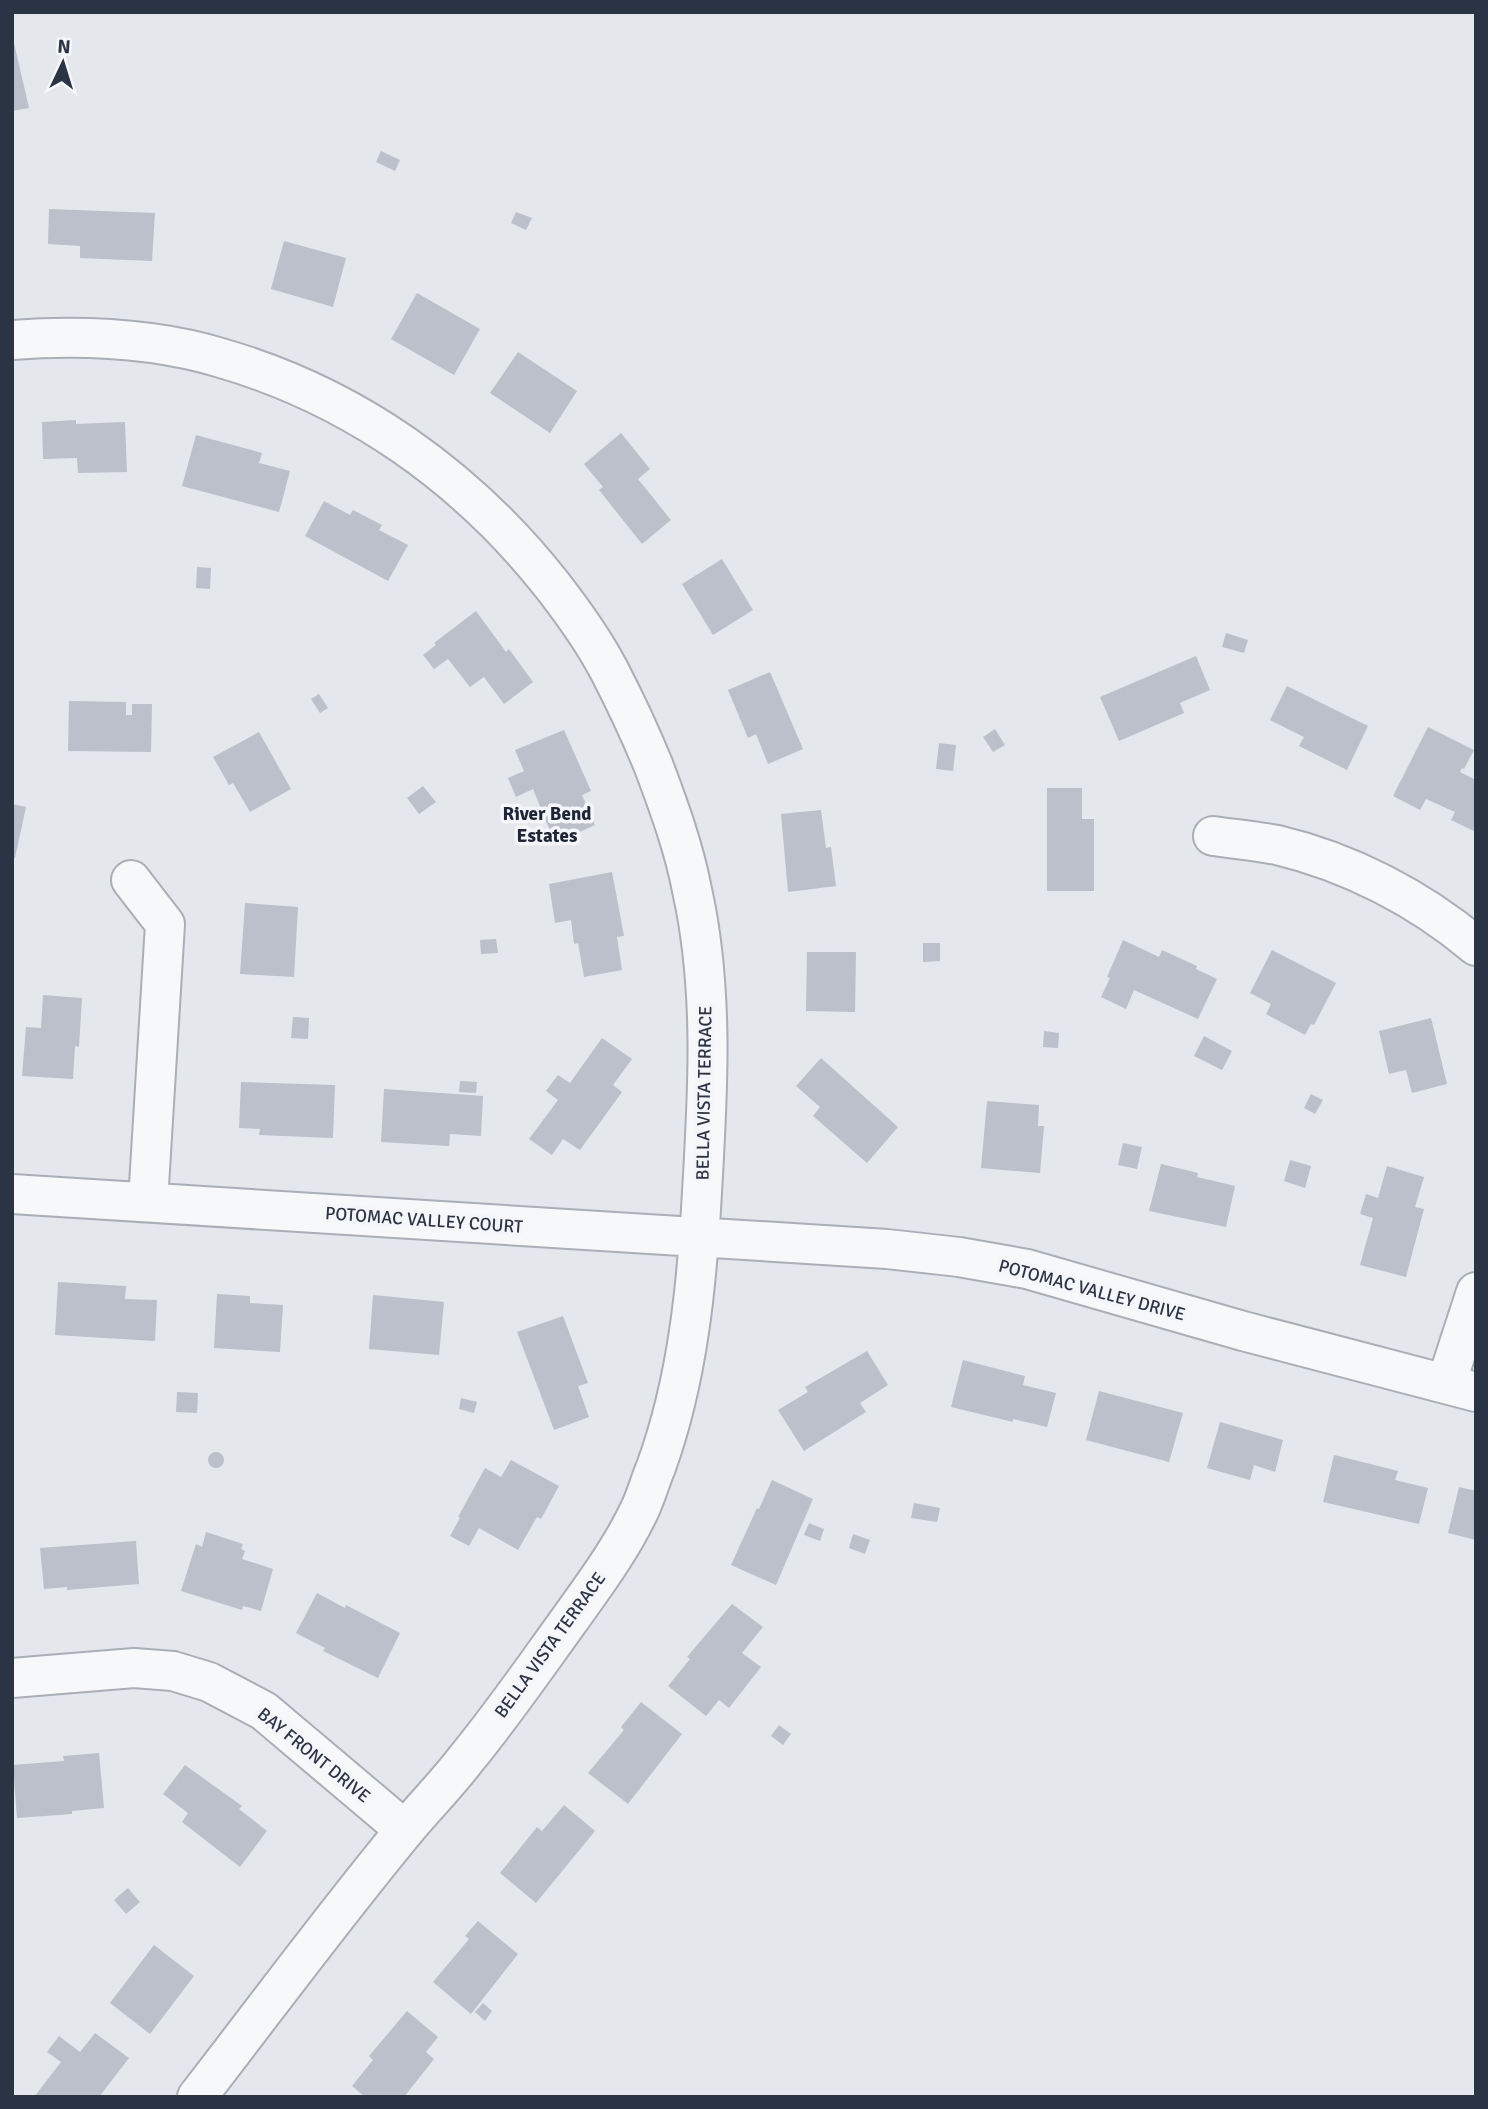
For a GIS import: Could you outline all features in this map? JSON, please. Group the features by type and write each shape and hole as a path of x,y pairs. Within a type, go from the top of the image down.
{"street":[{"name":"BELLA VISTA TERRACE","path":"12,340 106,339 160,345 219,357 291,383 355,412 416,453 485,508 572,611 608,668 645,745 667,802 691,884 705,976 707,1058 700,1238 689,1331 678,1397 640,1510 597,1581 525,1683 465,1761 405,1830 197,2097"},
{"path":"1213,836 1276,845 1331,861 1450,924 1476,946"},
{"path":"131,880 165,924 148,1202"},
{"name":"POTOMAC VALLEY COURT","path":"12,1194 700,1238"},
{"name":"POTOMAC VALLEY DRIVE","path":"700,1238 887,1249 959,1257 1027,1269 1243,1331 1461,1388"},
{"path":"1461,1388 1476,1292"},
{"name":"BAY FRONT DRIVE","path":"12,1678 134,1668 173,1671 209,1682 264,1712 405,1830"}],"building":[{"path":"12,34 29,108 12,111"},
{"path":"381,151 400,160 395,171 376,162"},
{"path":"49,209 155,213 152,261 80,258 80,246 48,244"},
{"path":"516,212 532,218 526,230 511,223"},
{"path":"284,241 346,258 333,307 271,289"},
{"path":"417,293 480,329 454,375 391,339"},
{"path":"518,352 577,391 550,433 490,393"},
{"path":"76,420 76,424 125,422 127,472 78,473 77,458 43,459 42,422"},
{"path":"621,433 650,469 638,479 671,520 642,544 599,490 603,487 584,464"},
{"path":"196,435 262,453 259,463 290,471 279,512 182,486"},
{"path":"324,501 350,515 353,510 382,525 379,530 408,545 388,581 305,536"},
{"path":"722,559 753,610 713,635 682,584"},
{"path":"197,567 211,568 210,589 196,588"},
{"path":"476,611 506,652 509,649 533,682 504,704 484,677 470,687 448,659 434,669 423,655 436,645 434,643"},
{"path":"1226,633 1248,640 1244,653 1222,647"},
{"path":"1196,656 1210,690 1180,703 1184,713 1119,741 1100,697"},
{"path":"770,672 803,749 768,764 756,734 748,738 728,690"},
{"path":"1287,686 1368,726 1347,770 1299,746 1304,737 1270,720"},
{"path":"319,694 328,708 320,713 311,699"},
{"path":"69,701 126,702 126,715 132,715 132,704 152,704 151,752 68,751"},
{"path":"1428,727 1474,750 1460,772 1476,780 1476,832 1451,820 1455,812 1426,799 1420,810 1393,796"},
{"path":"995,729 1005,745 993,752 983,737"},
{"path":"564,730 591,791 582,795 595,825 555,843 533,789 516,797 508,778 524,771 515,750"},
{"path":"259,732 291,789 250,812 233,783 229,785 213,757"},
{"path":"939,743 956,745 953,771 936,769"},
{"path":"423,786 436,802 419,814 407,798"},
{"path":"1047,788 1082,788 1082,819 1094,819 1094,891 1047,891"},
{"path":"12,804 26,807 15,858 12,857"},
{"path":"821,810 826,848 831,847 836,886 788,892 781,814"},
{"path":"612,872 624,936 617,937 622,970 584,977 578,943 574,944 571,920 555,923 549,884"},
{"path":"245,903 298,907 294,977 240,974"},
{"path":"496,939 498,953 481,954 480,940"},
{"path":"1123,940 1159,957 1162,950 1197,966 1196,969 1217,979 1198,1019 1134,990 1126,1009 1101,997"},
{"path":"923,943 940,943 940,961 923,962"},
{"path":"1272,950 1336,983 1314,1025 1311,1024 1305,1035 1266,1014 1271,1004 1250,993"},
{"path":"807,952 856,952 855,1012 806,1011"},
{"path":"43,995 82,998 79,1047 75,1046 73,1079 22,1076 26,1027 41,1028"},
{"path":"293,1017 309,1018 308,1039 291,1038"},
{"path":"1431,1018 1447,1084 1412,1093 1406,1070 1389,1074 1379,1031"},
{"path":"1044,1031 1059,1033 1058,1048 1043,1047"},
{"path":"1204,1036 1232,1051 1222,1070 1194,1056"},
{"path":"602,1038 632,1059 613,1085 622,1092 580,1150 563,1139 552,1155 529,1139 558,1100 546,1091 558,1075 570,1083"},
{"path":"821,1058 898,1127 867,1163 813,1116 820,1107 796,1086"},
{"path":"460,1081 477,1082 476,1093 459,1092"},
{"path":"241,1082 335,1085 333,1138 259,1135 260,1129 239,1128"},
{"path":"384,1089 483,1096 481,1136 450,1134 449,1146 381,1142"},
{"path":"1311,1094 1323,1100 1315,1114 1304,1108"},
{"path":"987,1101 1039,1105 1038,1126 1044,1126 1040,1173 981,1168"},
{"path":"1123,1143 1142,1147 1137,1169 1118,1165"},
{"path":"1290,1160 1311,1166 1305,1188 1284,1181"},
{"path":"1161,1164 1198,1173 1197,1177 1235,1186 1226,1227 1149,1211"},
{"path":"1387,1166 1424,1177 1415,1207 1424,1209 1406,1277 1360,1265 1373,1218 1360,1214 1366,1194 1378,1198"},
{"path":"58,1282 126,1286 125,1299 157,1300 155,1341 55,1335"},
{"path":"217,1294 250,1296 250,1303 283,1305 280,1352 214,1348"},
{"path":"373,1295 444,1302 439,1355 369,1349"},
{"path":"563,1316 588,1383 578,1386 589,1417 554,1430 517,1332"},
{"path":"867,1351 888,1385 860,1403 866,1412 804,1451 778,1410 808,1392 805,1387"},
{"path":"963,1360 1025,1376 1023,1385 1056,1393 1047,1427 951,1407"},
{"path":"1099,1391 1183,1413 1169,1462 1086,1440"},
{"path":"177,1392 198,1393 197,1413 176,1412"},
{"path":"461,1398 477,1402 474,1413 459,1409"},
{"path":"1220,1422 1283,1440 1275,1472 1254,1465 1250,1480 1207,1468"},
{"path":"213,1452 219,1452 224,1460 222,1466 213,1468 208,1463 208,1457"},
{"path":"1334,1455 1398,1471 1395,1480 1428,1488 1419,1524 1323,1502"},
{"path":"511,1460 559,1486 541,1519 537,1517 518,1550 479,1528 469,1546 450,1536 485,1468 501,1477"},
{"path":"772,1480 813,1499 776,1585 731,1565"},
{"path":"1459,1487 1476,1491 1476,1540 1448,1533"},
{"path":"914,1503 940,1508 937,1522 911,1518"},
{"path":"809,1523 824,1529 820,1541 804,1535"},
{"path":"206,1532 243,1544 241,1549 245,1551 242,1559 273,1569 261,1611 243,1606 242,1610 181,1591 196,1544 202,1547"},
{"path":"853,1534 870,1540 865,1554 849,1548"},
{"path":"136,1541 139,1584 67,1590 67,1587 44,1589 40,1548"},
{"path":"317,1593 400,1633 378,1678 323,1651 325,1648 296,1633"},
{"path":"732,1604 763,1627 742,1653 761,1667 729,1708 719,1700 706,1716 668,1686 690,1659 687,1657"},
{"path":"641,1702 682,1734 628,1804 588,1773 624,1730 621,1727"},
{"path":"779,1725 791,1734 783,1745 771,1736"},
{"path":"99,1753 104,1808 72,1811 72,1814 17,1818 13,1765 64,1761 63,1756"},
{"path":"185,1765 242,1806 239,1809 267,1831 240,1867 182,1822 188,1813 163,1794"},
{"path":"564,1805 595,1831 536,1903 500,1873 537,1827 542,1831"},
{"path":"128,1888 140,1902 126,1914 114,1900"},
{"path":"478,1921 518,1954 471,2014 433,1982 469,1939 465,1936"},
{"path":"154,1945 194,1976 150,2034 110,2003"},
{"path":"483,2003 492,2011 485,2021 475,2012"},
{"path":"407,2011 438,2037 426,2052 434,2059 404,2097 365,2097 352,2086 373,2060 369,2056"},
{"path":"95,2033 129,2058 99,2097 34,2097 61,2062 47,2052 59,2036 80,2052"}],"district":[{"name":"River Bend Estates","path":"547,825"}]}
